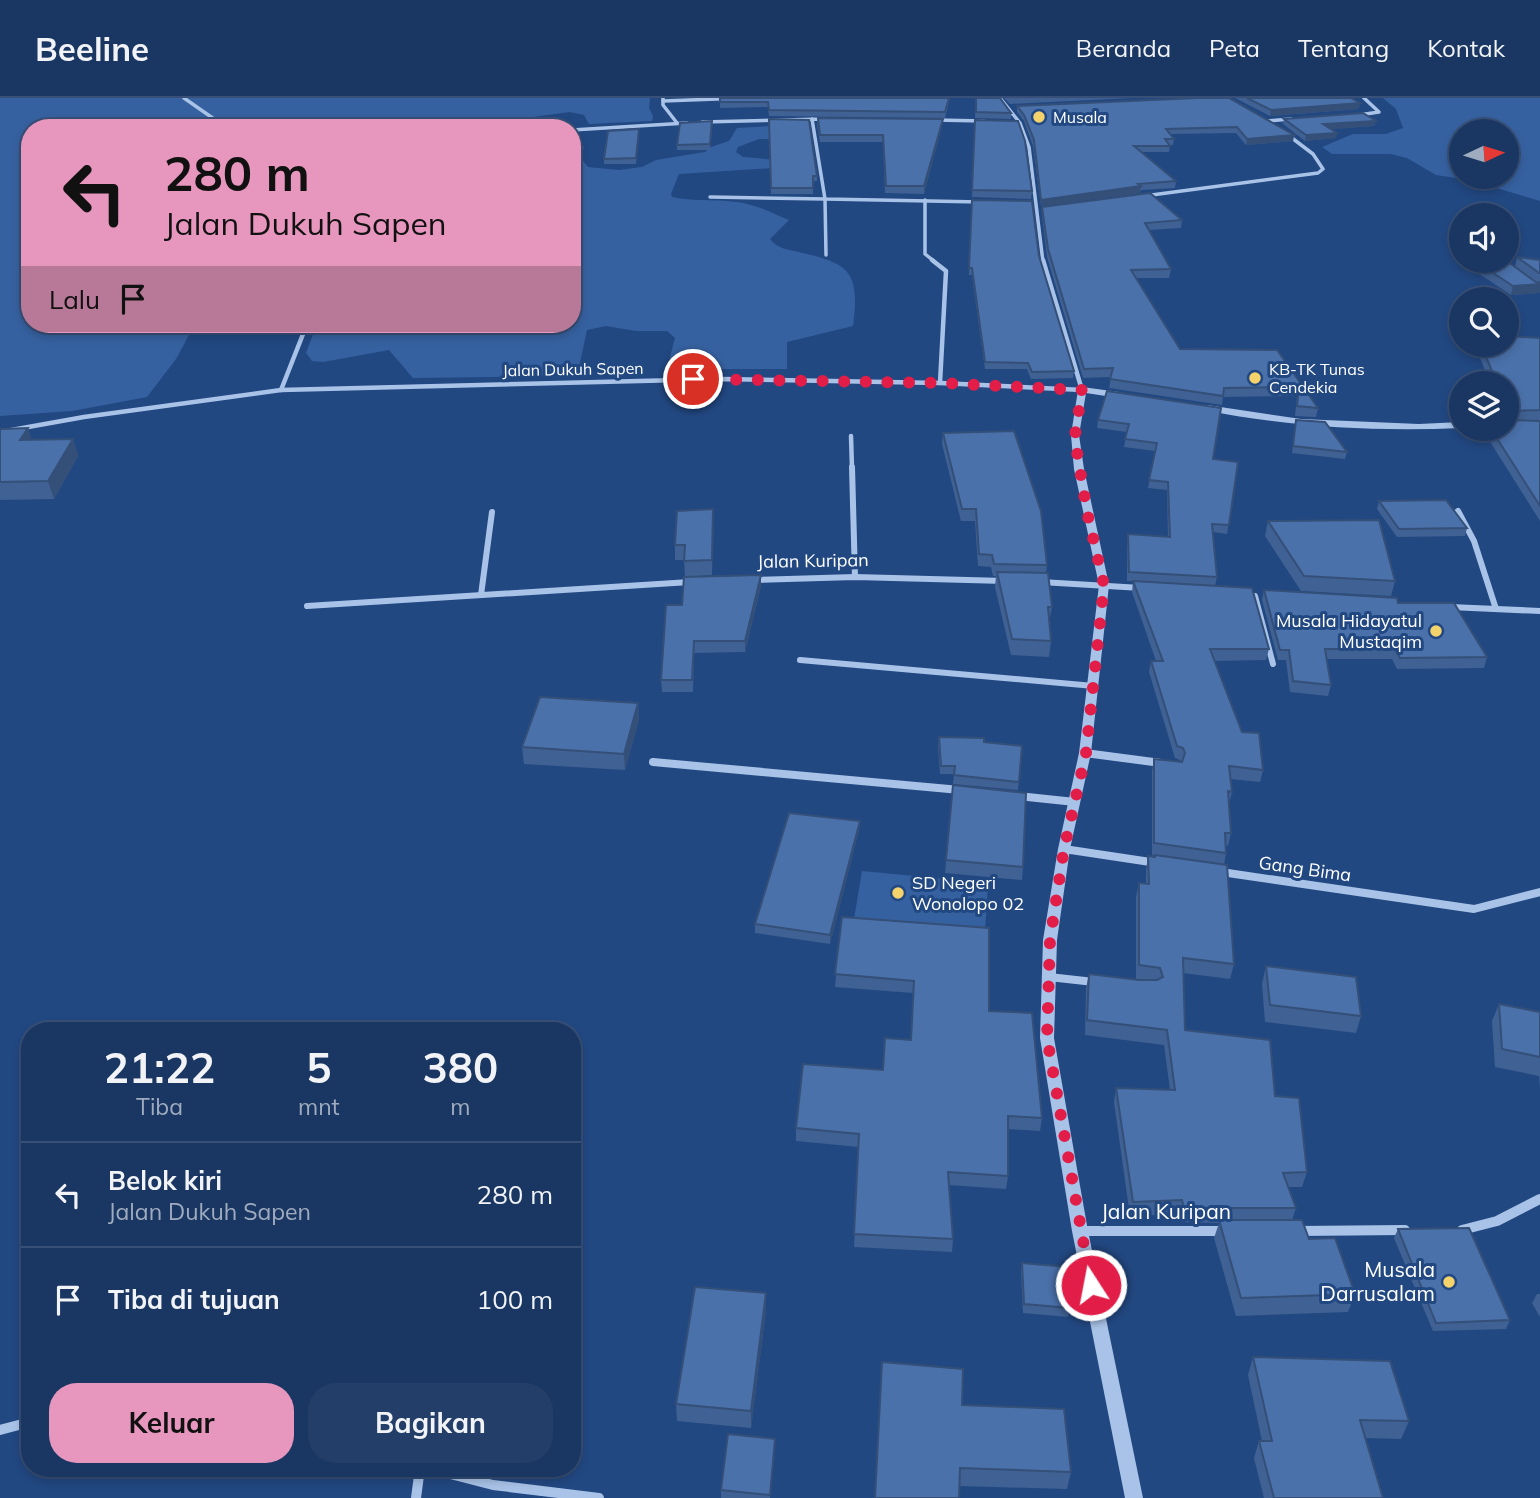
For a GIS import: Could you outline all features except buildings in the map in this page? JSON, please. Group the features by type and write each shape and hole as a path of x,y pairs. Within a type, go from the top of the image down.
{"street":[{"path":"184,98 214,119"},
{"path":"677,123 663,100 744,98"},
{"path":"1000,98 1020,123 1029,147 1044,269 1082,390 1075,435 1079,469 1104,585 1086,753 1064,849 1050,940 1047,1038 1080,1231 1134,1498"},
{"path":"1352,116 1379,113 1378,109 1364,98"},
{"path":"1009,108 1021,108"},
{"path":"1258,115 1277,127"},
{"path":"812,119 825,199 827,255"},
{"path":"1268,121 1293,119"},
{"path":"581,130 677,123 837,120"},
{"path":"928,120 994,122"},
{"path":"1007,122 1020,123"},
{"path":"1142,196 1318,173 1323,169 1323,164 1304,146 1286,134"},
{"path":"710,197 989,202"},
{"path":"925,200 925,254 946,271 940,383"},
{"path":"1025,203 1035,203"},
{"path":"1036,211 1047,209"},
{"path":"281,390 303,333"},
{"name":"Jalan Dukuh Sapen","path":"0,432 84,416 281,390 720,379 940,383 1082,390"},
{"path":"1082,390 1135,398"},
{"path":"1201,407 1301,422 1419,427 1449,426"},
{"path":"851,436 855,577"},
{"path":"481,595 492,512"},
{"path":"1458,512 1474,541 1496,609"},
{"name":"Jalan Kuripan","path":"749,580 855,577 1008,581"},
{"path":"307,606 695,582"},
{"path":"1035,582 1145,588"},
{"path":"1246,595 1268,597"},
{"path":"1255,596 1273,664"},
{"path":"1440,607 1540,611"},
{"path":"800,660 1094,686"},
{"path":"1086,753 1176,765"},
{"path":"653,762 970,791"},
{"path":"1010,795 1076,802"},
{"path":"1064,849 1173,865"},
{"name":"Gang Bima","path":"1214,871 1474,909 1540,892"},
{"path":"1049,977 1101,983"},
{"path":"1452,1230 1483,1226 1540,1199"},
{"path":"1287,1231 1411,1230"},
{"name":"Jalan Kuripan","path":"1080,1231 1232,1231"},
{"path":"0,1430 21,1424"},
{"path":"416,1498 420,1477"},
{"path":"462,1477 493,1485 599,1498"}],"shaded area":[{"path":"0,98 650,98 652,121 589,124 584,115 570,112 526,119 21,119 21,333 190,333 176,359 147,397 72,411 0,416"},
{"path":"1383,98 1540,98 1540,201 1499,189 1519,189 1519,119 1449,119 1449,177 1436,175 1407,158 1391,154 1332,154 1322,147 1353,134 1386,134 1403,128 1396,109"},
{"path":"771,126 786,139 759,139 738,147 736,152 743,157 778,160 773,168 679,174 672,197 744,203 789,220 770,239 772,242 838,264 852,280 855,306 853,326 787,342 787,369 672,369 668,365 675,338 667,331 636,331 606,326 587,330 577,376 413,378 389,350 323,362 312,361 306,353 314,333 581,333 581,158 588,167 619,170 642,167 656,160 705,152 729,141 737,128"},
{"path":"862,871 988,883 985,931 854,919"}],"place":[{"name":"Musala","path":"1039,117"},
{"name":"KB-TK Tunas Cendekia","path":"1255,378"},
{"name":"Musala Hidayatul Mustaqim","path":"1436,631"},
{"name":"SD Negeri Wonolopo 02","path":"898,893"},
{"name":"Musala Darrusalam","path":"1449,1282"}],"route":[{"path":"693,379 940,383 1082,390 1075,435 1087,512 1104,585 1086,753 1064,849 1050,940 1047,1038 1091,1285"}]}
